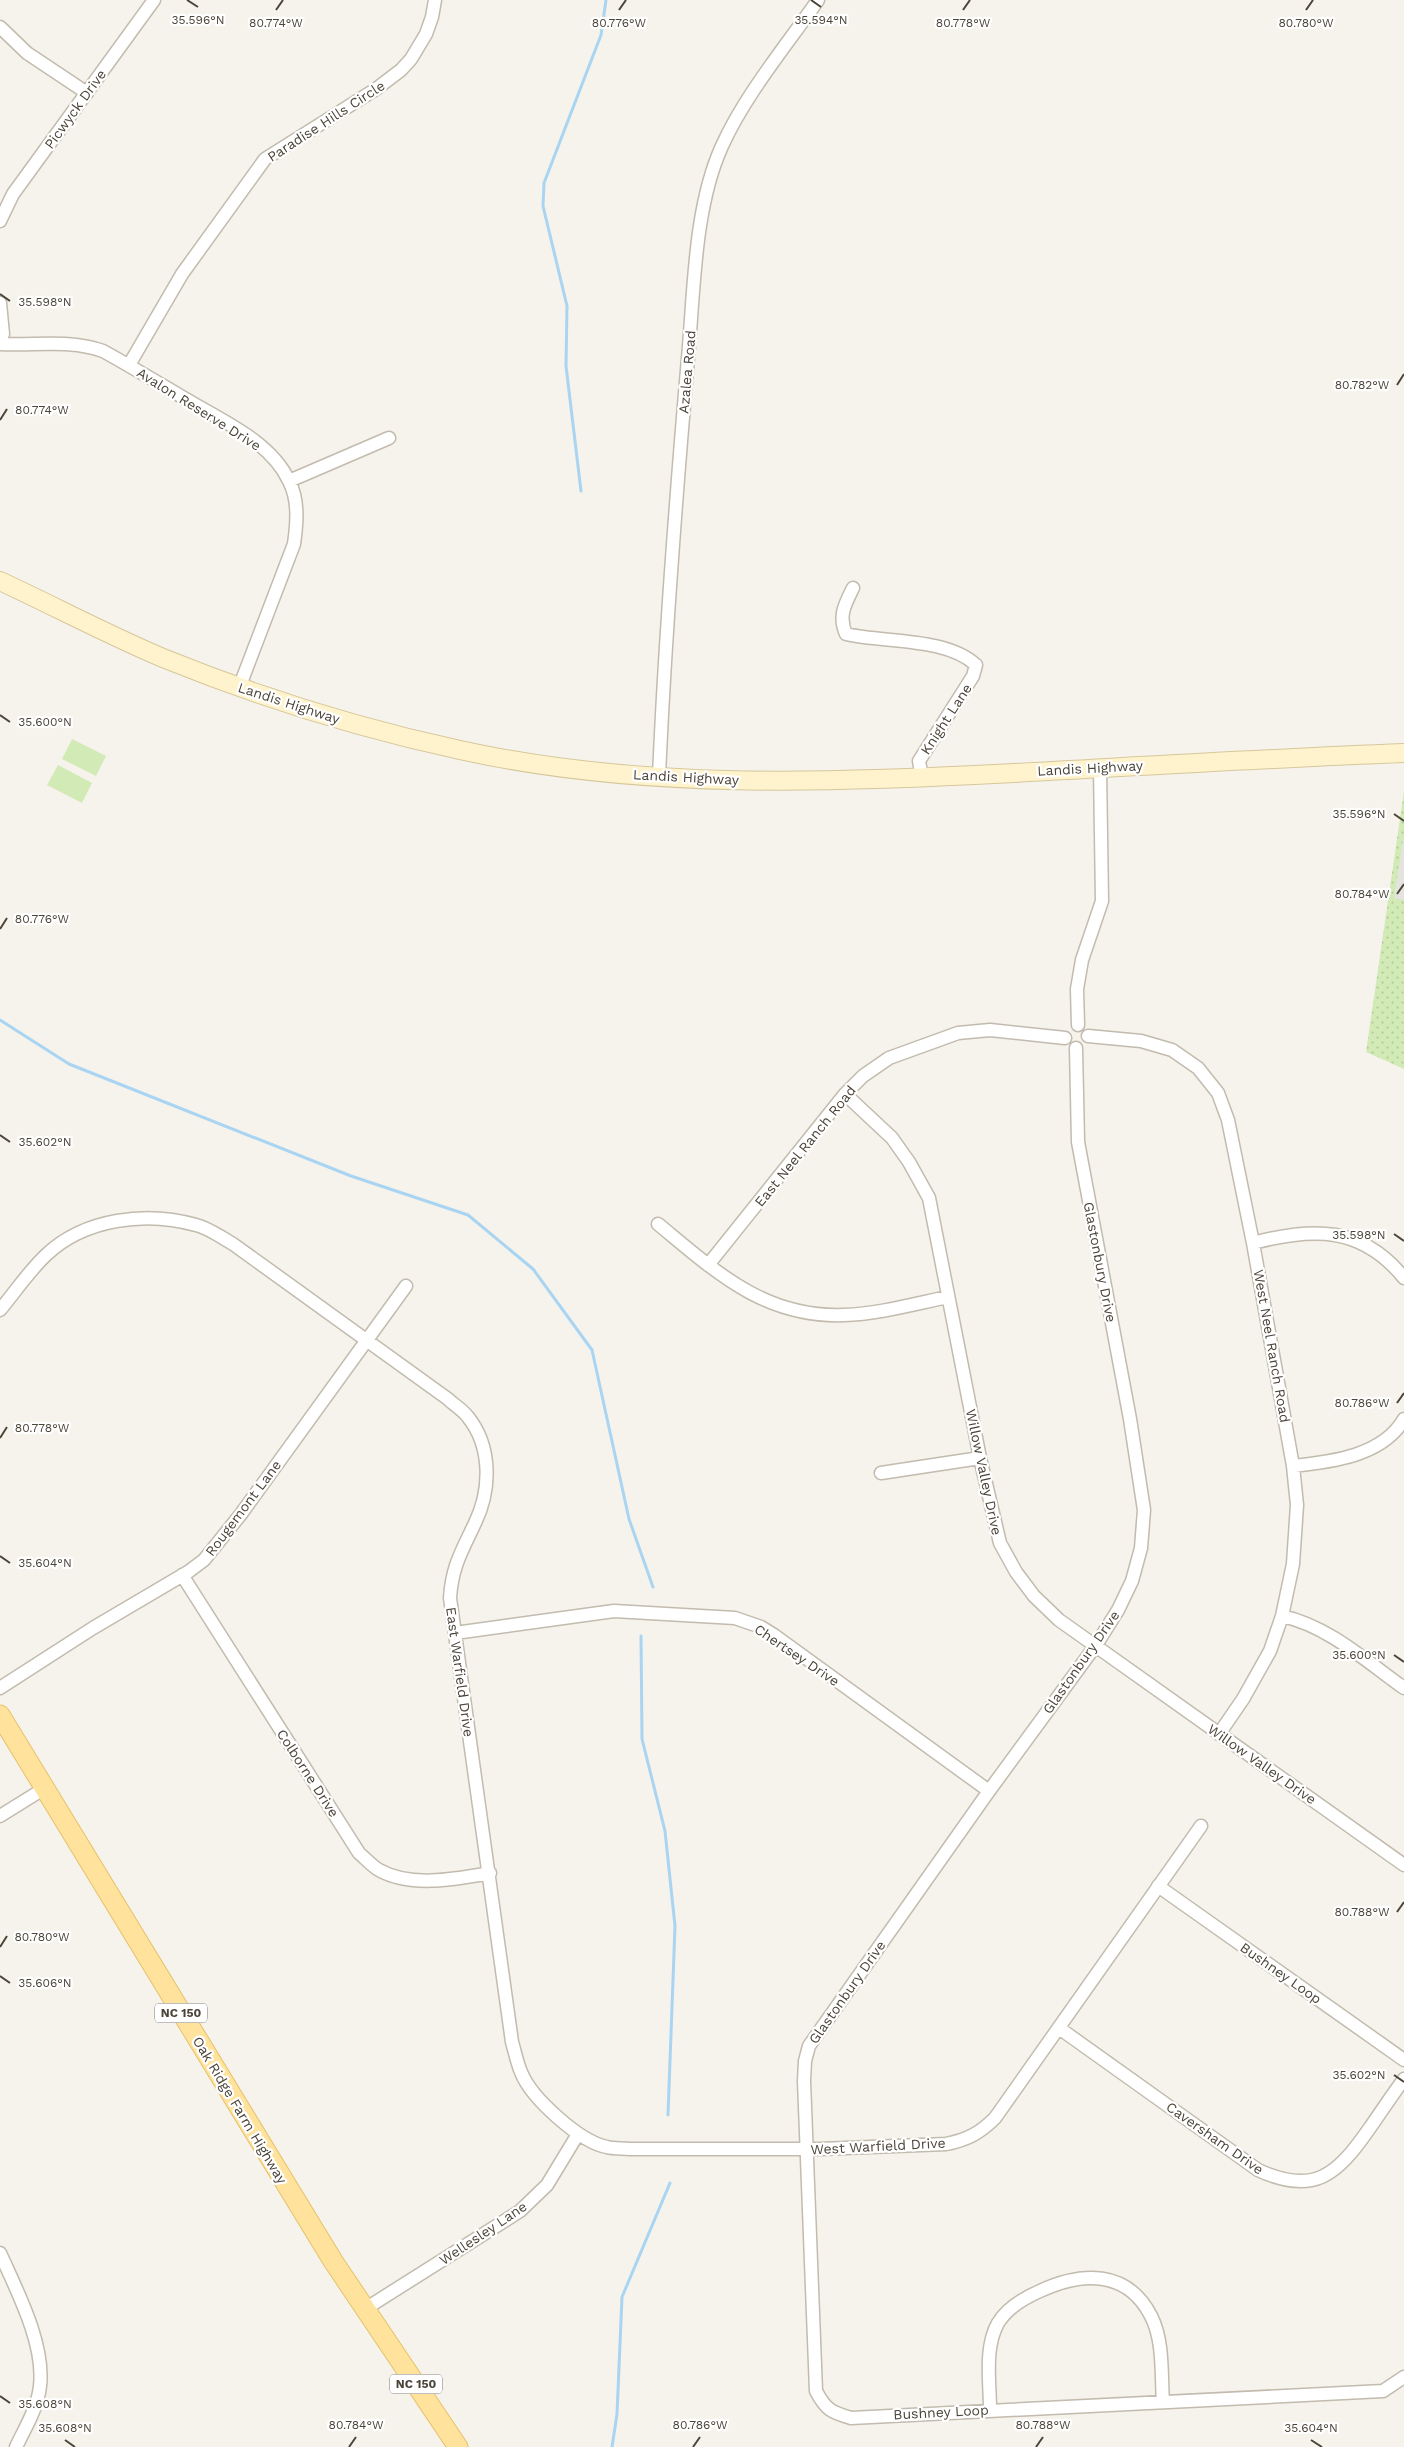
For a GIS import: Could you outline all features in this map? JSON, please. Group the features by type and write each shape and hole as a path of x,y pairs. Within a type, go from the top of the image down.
{"main road":[{"name":"Landis Highway","path":"0,580 161,656 239,688 326,716 461,750 546,765 659,776 830,780 922,778 1404,753"},
{"name":"Oak Ridge Farm Highway","path":"0,1715 282,2180 365,2309 458,2447"}],"street":[{"name":"Picwyck Drive","path":"0,221 14,194 154,0"},
{"name":"Paradise Hills Circle","path":"129,365 182,274 266,159 376,89 401,70 412,59 426,34 435,0"},
{"name":"Azalea Road","path":"659,776 680,456 696,266 706,192 722,146 744,106 818,0"},
{"path":"0,27 27,53 87,93"},
{"path":"0,303 3,334 0,342"},
{"name":"Avalon Reserve Drive","path":"0,342 26,346 67,343 87,346 129,365 250,438 267,451 289,481 296,505 297,526 294,544 239,688"},
{"path":"289,481 388,438"},
{"name":"Knight Lane","path":"853,588 843,608 841,623 846,634 922,644 967,657 976,665 973,676 919,761 922,778"},
{"path":"1078,1025 1077,990 1082,960 1102,901 1100,768"},
{"path":"1078,1025 1085,1028 1088,1036 1086,1043 1076,1048 1069,1045 1065,1038 1067,1030 1078,1025"},
{"name":"East Neel Ranch Road","path":"708,1265 845,1094 863,1076 889,1058 958,1034 990,1030 1065,1038"},
{"name":"West Neel Ranch Road","path":"1088,1036 1141,1041 1172,1050 1198,1068 1208,1080 1218,1093 1228,1120 1253,1243 1293,1466 1297,1505 1293,1564 1282,1616 1270,1651 1252,1684 1219,1734"},
{"name":"Glastonbury Drive","path":"807,2149 804,2081 805,2060 809,2046 988,1791 1096,1645 1118,1610 1132,1582 1141,1548 1144,1510 1130,1419 1078,1142 1076,1048"},
{"name":"Willow Valley Drive","path":"845,1094 892,1138 909,1162 929,1198 980,1458 1000,1543 1016,1572 1034,1596 1059,1620 1404,1865"},
{"name":"East Warfield Drive","path":"0,1310 47,1254 74,1235 103,1224 137,1217 166,1218 198,1225 233,1244 448,1399 468,1417 482,1444 487,1468 484,1500 475,1524 458,1554 451,1576 450,1598 490,1873 512,2042 521,2074 548,2108 578,2134"},
{"path":"658,1224 741,1289 760,1299 785,1308 814,1314 862,1313 948,1297"},
{"path":"1253,1243 1289,1234 1329,1233 1364,1242 1391,1262 1404,1278"},
{"name":"Rougemont Lane","path":"0,1688 204,1560 406,1286"},
{"path":"1293,1466 1320,1463 1364,1452 1400,1427 1404,1419"},
{"path":"881,1472 980,1458"},
{"name":"Colborne Drive","path":"182,1575 359,1853 379,1870 402,1878 445,1881 490,1873"},
{"name":"Chertsey Drive","path":"455,1633 614,1611 741,1620 761,1627 774,1635 988,1791"},
{"path":"1282,1616 1301,1620 1323,1631 1404,1688"},
{"path":"0,1816 45,1788"},
{"name":"West Warfield Drive","path":"578,2134 607,2147 807,2149 946,2144 964,2140 983,2129 995,2118 1202,1826"},
{"name":"Bushney Loop","path":"1158,1886 1404,2060"},
{"name":"Caversham Drive","path":"1059,2028 1258,2170 1277,2179 1314,2180 1329,2174 1345,2162 1404,2079"},
{"name":"Wellesley Lane","path":"365,2309 520,2211 547,2185 578,2134"},
{"name":"Bushney Loop","path":"807,2149 816,2391 824,2406 836,2414 851,2418 990,2409 1383,2392 1404,2377"},
{"path":"0,2253 17,2292 36,2346 40,2368 40,2387 34,2409 16,2447"},
{"path":"990,2409 990,2354 998,2323 1018,2302 1059,2282 1081,2277 1098,2277 1118,2284 1135,2295 1146,2308 1158,2335 1163,2402"}],"green space":[{"path":"72,739 106,756 96,776 62,759"},
{"path":"58,765 92,783 82,803 47,785"},
{"path":"1404,791 1404,1069 1366,1052"}],"shaded area":[{"path":"1404,834 1404,900 1394,898"}],"waterway":[{"path":"581,491 566,366 567,306 543,206 544,183 601,35 606,0"},
{"path":"0,1020 69,1064 351,1176 468,1215 533,1269 592,1350 629,1519 653,1587"},
{"path":"641,1636 642,1739 665,1831 675,1926 668,2115"},
{"path":"612,2447 617,2414 622,2297 670,2183"}]}
